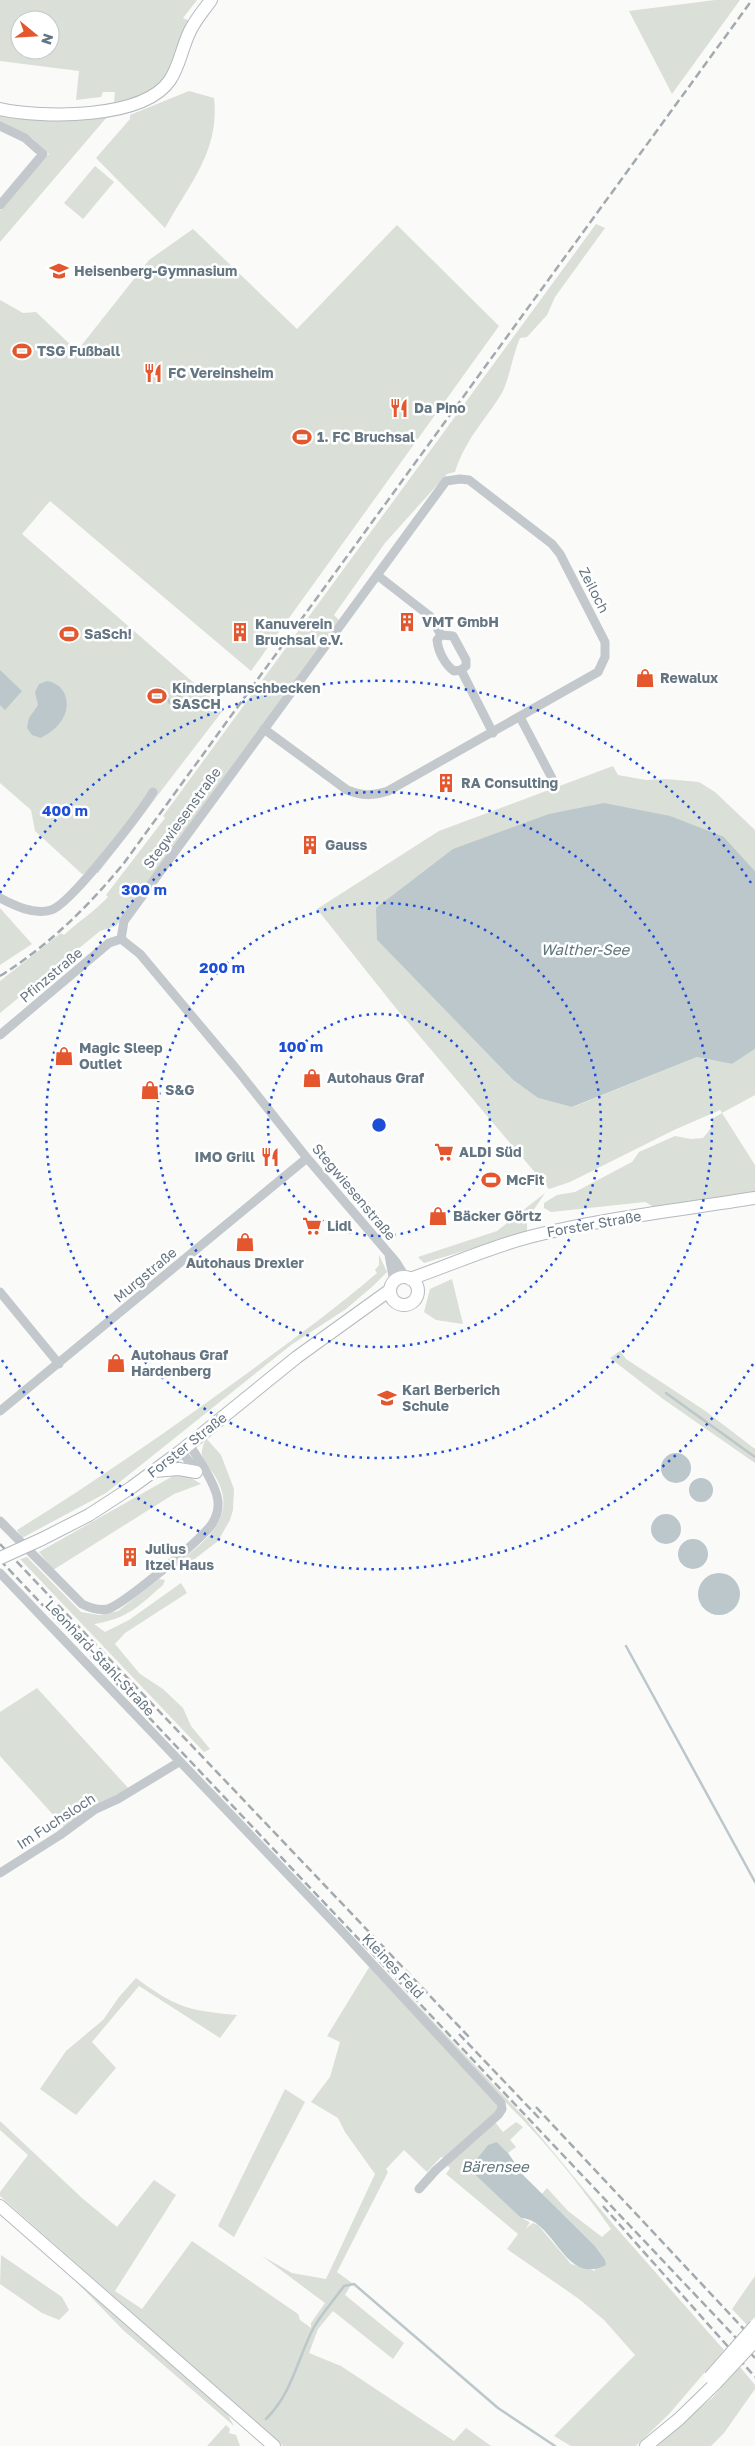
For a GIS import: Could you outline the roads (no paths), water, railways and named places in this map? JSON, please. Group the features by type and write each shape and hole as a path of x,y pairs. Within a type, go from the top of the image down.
{"street":[{"path":"0,109 48,114 124,107 154,95 169,82 190,31 212,0"},
{"path":"0,126 25,138 43,154 0,205"},
{"name":"Stegwiesenstraße","path":"402,1287 400,1267 307,1158 240,1074 134,948 121,939 124,921 376,575 446,481 460,479"},
{"name":"Zeiloch","path":"264,729 347,790 360,795 374,796 388,791 493,733 598,672 606,658 605,642 560,554 552,544 469,480 460,479"},
{"path":"376,575 431,617 441,635"},
{"path":"441,635 453,636 466,660 466,666 461,670 454,671 449,667 437,647 437,640 441,635"},
{"path":"461,670 493,733"},
{"path":"520,717 555,784"},
{"path":"0,898 15,906 36,911 52,910 60,905 88,876 153,792"},
{"name":"Pfinzstraße","path":"0,1036 109,943 121,939"},
{"name":"Murgstraße","path":"0,1411 307,1158"},
{"name":"Forster Straße","path":"0,1558 42,1540 89,1515 185,1448 297,1357 361,1311 402,1287 439,1269 508,1243 555,1231 755,1198"},
{"path":"0,1292 59,1364"},
{"path":"185,1448 196,1472"},
{"path":"0,1521 82,1604 91,1608 105,1610 124,1601 163,1569 212,1524 218,1507 219,1496 210,1482 204,1467 185,1448"},
{"path":"154,1471 180,1469 196,1472 210,1482"},
{"name":"Leonhard-Stahl-Straße","path":"0,1573 60,1634 179,1762"},
{"name":"Im Fuchsloch","path":"0,1873 72,1828 94,1810 118,1799 179,1762"},
{"name":"Kleines Feld","path":"179,1762 333,1921 502,2103 502,2109 498,2115 436,2170 419,2189"},
{"path":"0,2206 274,2446"},
{"path":"646,2446 679,2419 713,2380 755,2326"},
{"path":"713,2380 755,2341"}],"water":[{"path":"0,670 22,691 5,710 0,705"},
{"path":"47,681 54,683 63,690 67,701 67,708 60,723 41,738 32,735 27,728 29,718 38,705 35,692 39,684"},
{"name":"Kinderplanschbecken SASCH","path":"158,686 164,688 170,701 174,704 180,702 175,698 176,695 181,695 182,703 174,707 169,704 164,695 159,701 151,699 151,691"},
{"name":"Walther-See","path":"604,803 670,816 724,837 755,871 755,1049 732,1064 697,1057 572,1107 538,1098 513,1080 377,940 376,908 453,849 549,814"},
{"path":"676,1453 682,1454 690,1462 690,1474 682,1482 676,1483 670,1482 662,1474 661,1468 662,1462 670,1454"},
{"path":"701,1478 710,1481 713,1490 710,1499 701,1502 692,1499 689,1490 692,1481"},
{"path":"666,1514 677,1518 681,1529 677,1540 666,1544 655,1540 651,1529 655,1518"},
{"path":"693,1539 704,1543 708,1554 704,1565 693,1569 682,1565 678,1554 682,1543"},
{"path":"723,1573 731,1576 737,1582 740,1594 737,1606 731,1612 715,1615 707,1612 701,1606 698,1590 701,1582 707,1576"},
{"name":"Bärensee","path":"497,2142 508,2153 524,2176 594,2245 605,2260 606,2265 592,2269 580,2267 570,2260 543,2229 533,2221 521,2218 469,2169 488,2145"}],"waterway":[{"path":"666,1393 755,1457"},
{"path":"626,1646 755,1882"},
{"path":"266,2419 283,2398 317,2322 344,2286 354,2284 498,2408 555,2446"}],"railway":[{"path":"0,976 51,939 82,910 124,863 752,0"},
{"path":"0,1544 469,2037"},
{"path":"0,1560 755,2358"},
{"path":"459,2034 539,2118"},
{"path":"536,2107 755,2341"},
{"path":"603,2206 755,2377"}],"place":[{"name":"Heisenberg-Gymnasium","path":"59,271"},
{"name":"TSG Fußball","path":"22,351"},
{"name":"FC Vereinsheim","path":"153,373"},
{"name":"Da Pino","path":"399,408"},
{"name":"1. FC Bruchsal","path":"302,437"},
{"name":"VMT GmbH","path":"407,622"},
{"name":"Kanuverein Bruchsal e.V.","path":"240,632"},
{"name":"SaSch!","path":"69,634"},
{"name":"Rewalux","path":"645,678"},
{"name":"Kinderplanschbecken SASCH","path":"157,696"},
{"name":"RA Consulting","path":"446,783"},
{"name":"Gauss","path":"310,845"},
{"name":"Magic Sleep Outlet","path":"64,1056"},
{"name":"Autohaus Graf","path":"312,1078"},
{"name":"S&G","path":"150,1090"},
{"name":"ALDI Süd","path":"444,1152"},
{"name":"IMO Grill","path":"270,1157"},
{"name":"McFit","path":"491,1180"},
{"name":"Bäcker Görtz","path":"438,1216"},
{"name":"Lidl","path":"312,1226"},
{"name":"Autohaus Drexler","path":"245,1242"},
{"name":"Autohaus Graf Hardenberg","path":"116,1363"},
{"name":"Karl Berberich Schule","path":"387,1398"},
{"name":"Julius Itzel Haus","path":"130,1557"}]}
